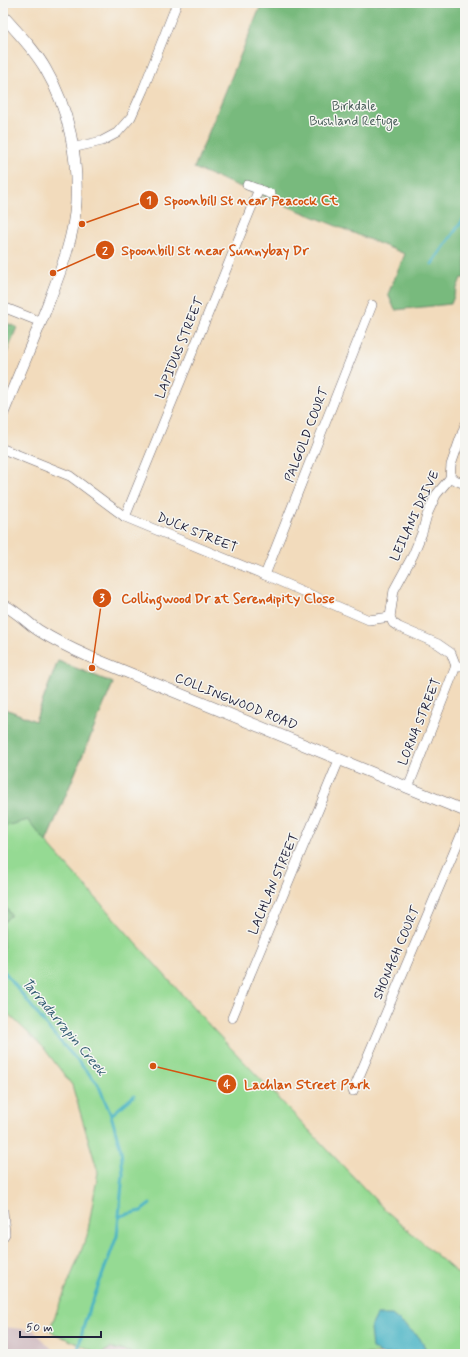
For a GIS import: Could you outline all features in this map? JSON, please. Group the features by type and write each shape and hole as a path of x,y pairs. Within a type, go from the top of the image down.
{"street":[{"path":"72,148 102,141 118,133 131,117 177,3"},
{"path":"3,16 36,54 55,87 65,115 72,148 75,172 76,202 72,229 61,269 41,322 3,413"},
{"path":"247,185 271,194"},
{"name":"LAPIDUS STREET","path":"125,517 259,189"},
{"name":"PALGOLD COURT","path":"266,575 372,305"},
{"path":"3,307 41,322"},
{"name":"LEILANI DRIVE","path":"390,617 394,590 412,556 436,495 450,478 451,465 465,425"},
{"name":"DUCK STREET","path":"3,449 70,476 125,517 266,575 369,620 390,617"},
{"path":"450,478 465,484"},
{"name":"COLLINGWOOD ROAD","path":"3,605 18,613 40,631 69,647 465,811"},
{"path":"390,617 393,623 399,627 438,644 451,653 460,666"},
{"name":"LORNA STREET","path":"408,788 460,666"},
{"name":"LACHLAN STREET","path":"232,1018 340,760"},
{"name":"SHONAGH COURT","path":"353,1091 465,826"},
{"path":"3,1211 5,1234 3,1237"}],"shaded area":[{"path":"3,1327 33,1330 53,1350 52,1354 3,1354"},
{"path":"111,1348 138,1354 100,1354"}],"green space":[{"name":"Birkdale Bushland Refuge","path":"262,3 465,3 465,278 461,278 451,304 395,310 388,294 405,254 194,168"},
{"path":"3,322 17,327 3,363"},
{"path":"58,661 113,683 46,842 210,1026 383,1208 465,1280 465,1354 138,1354 111,1348 100,1354 49,1331 87,1236 98,1172 72,1085 43,1047 3,1009 3,708 35,721"},
{"path":"58,661 113,683 46,842 28,820 3,827 3,708 35,721"},
{"path":"3,902 11,915 3,923"}],"water":[{"path":"377,1315 392,1315 419,1337 426,1349 423,1354 381,1354 372,1348 370,1329"}],"waterway":[{"path":"432,264 465,217"},
{"name":"Tarradarrapin Creek","path":"3,970 51,1031 98,1084 111,1115 121,1150 123,1174 117,1236 85,1321 77,1354"},
{"path":"111,1115 134,1096"},
{"path":"120,1216 141,1211 150,1204"}],"railway":[{"path":"3,1352 18,1354"}],"place":[{"name":"Spoonbill St near Peacock Ct","path":"82,224"},
{"name":"Spoonbill St near Sunnybay Dr","path":"53,273"},
{"name":"Collingwood Dr at Serendipity Close","path":"92,668"},
{"name":"Lachlan Street Park","path":"153,1066"}]}
